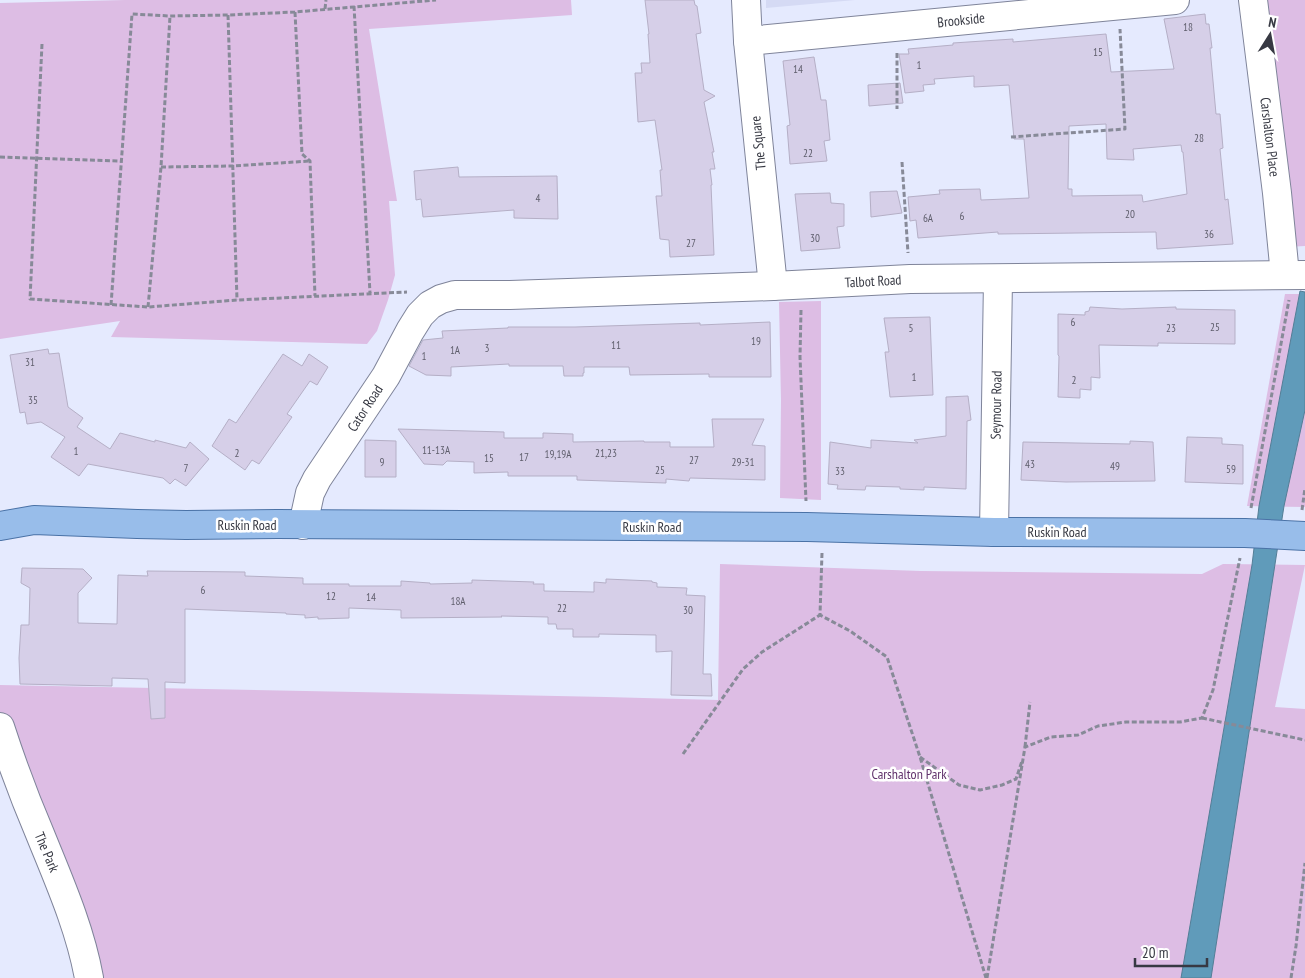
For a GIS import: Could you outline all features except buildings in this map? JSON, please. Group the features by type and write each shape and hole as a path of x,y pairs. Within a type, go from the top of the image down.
{"main road":[{"name":"Ruskin Road","path":"0,526 34,520 137,524 815,527 994,532 1245,533 1305,536"}],"street":[{"name":"The Square","path":"746,0 748,41 773,286"},
{"name":"Brookside","path":"748,41 1175,0"},
{"name":"Carshalton Place","path":"1252,0 1277,193 1295,275"},
{"name":"Talbot Road","path":"435,302 455,295 548,294 802,285 910,279 1295,275"},
{"name":"Seymour Road","path":"994,532 998,279"},
{"name":"Cator Road","path":"303,525 310,493 317,479 386,376 410,330 420,315 435,302"},
{"name":"The Park","path":"0,728 23,793 66,898 86,958 89,978"}],"path":[{"path":"325,9 326,0"},
{"path":"111,305 132,14 170,16 295,12 436,0"},
{"path":"354,6 370,293"},
{"path":"1011,137 1125,129 1119,6"},
{"path":"295,12 302,154 310,161 315,296"},
{"path":"228,15 237,300"},
{"path":"148,307 161,167 170,16"},
{"path":"896,27 897,110"},
{"path":"42,44 30,299 148,307 237,300 415,291 435,302"},
{"path":"0,157 121,161"},
{"path":"161,167 233,166 310,161"},
{"path":"902,162 910,279"},
{"path":"1202,718 1213,690 1254,495 1295,275"},
{"path":"802,285 800,357 815,527 820,615"},
{"path":"683,754 743,669 762,652 820,615"},
{"path":"820,615 850,631 887,657 920,756 986,978"},
{"path":"986,978 1026,747 1030,702"},
{"path":"1026,747 1051,737 1078,734 1098,726 1126,722 1180,722 1202,718 1305,740"},
{"path":"920,756 959,785 980,790 1002,785 1016,779 1026,747"},
{"path":"1291,978 1305,863"}],"shaded area":[{"path":"766,0 855,0 766,8"}],"green space":[{"path":"125,0 571,0 572,15 369,29 397,201 389,201 395,275 377,331 367,344 111,337 120,321 0,339 0,3"},
{"path":"1256,0 1305,0 1305,246 1286,247"},
{"path":"1285,294 1305,294 1305,507 1247,506"},
{"path":"821,301 821,500 780,498 779,302"},
{"name":"Carshalton Park","path":"720,564 921,571 1202,574 1223,564 1305,565 1275,707 1305,709 1305,978 95,978 0,718 0,685 718,700"}],"water":[{"path":"1300,291 1305,292 1305,410 1284,506 1211,978 1181,978 1252,565 1259,506"}]}
